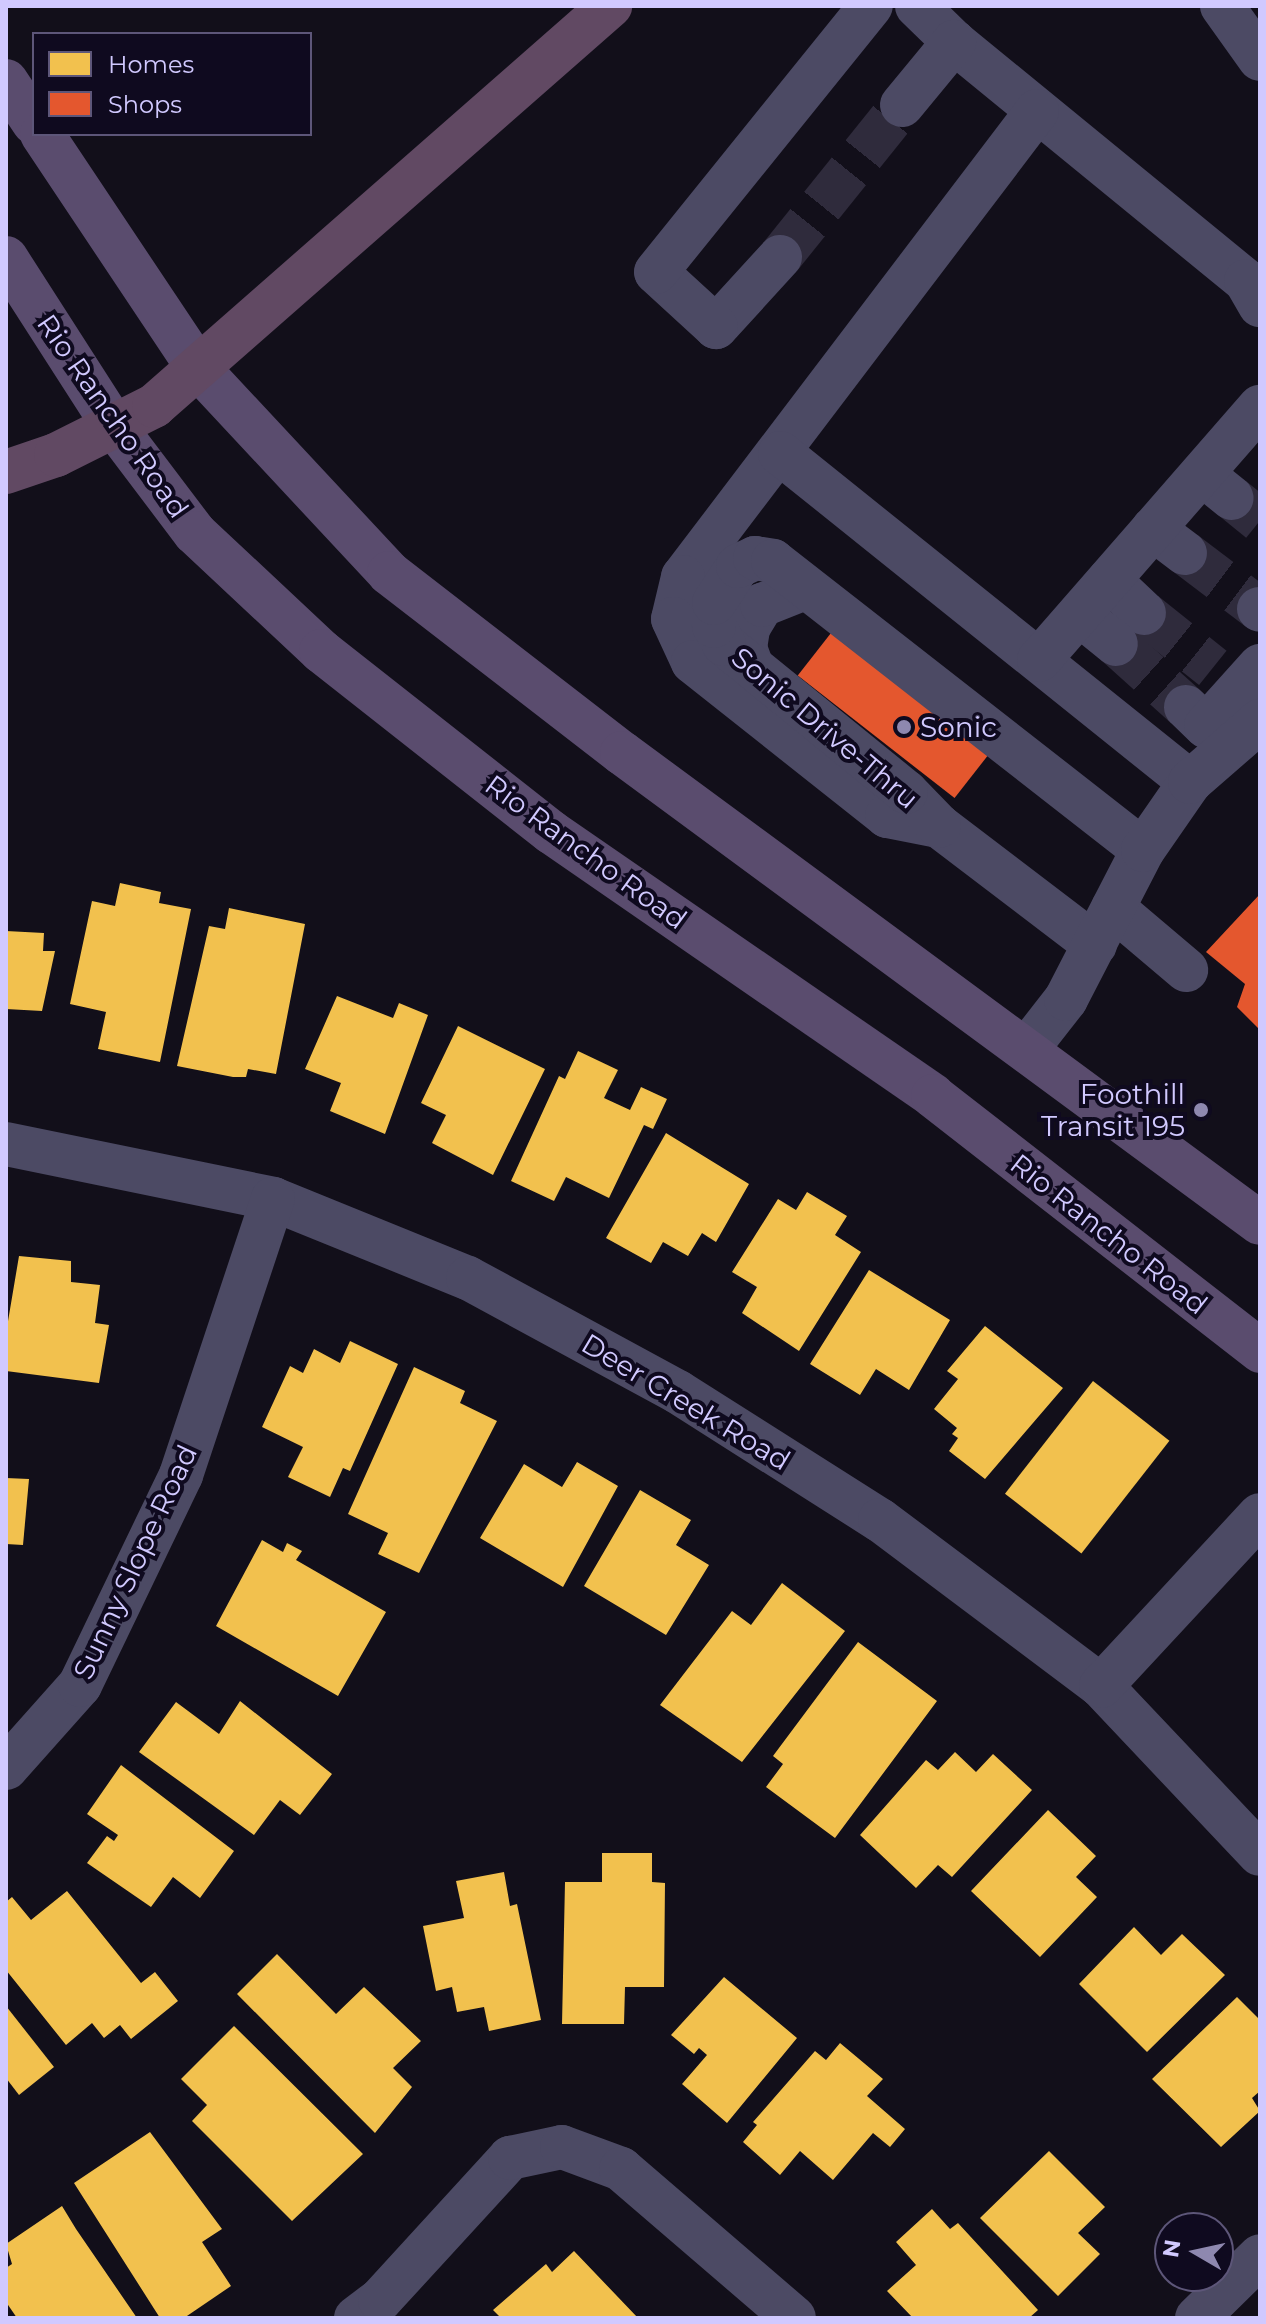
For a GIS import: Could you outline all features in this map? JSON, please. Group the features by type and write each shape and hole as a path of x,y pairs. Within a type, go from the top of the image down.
{"highway":[{"path":"6,472 56,455 154,406 610,6"}],"main road":[{"path":"6,81 32,120"},
{"path":"43,136 198,368 389,573 622,753 1260,1223"},
{"name":"Rio Rancho Road","path":"6,258 114,426 195,533 321,651 551,832 933,1096 1260,1351"}],"street":[{"path":"780,257 716,327 656,272 871,6"},
{"path":"917,6 954,42 1246,281 1260,305"},
{"path":"1222,6 1260,59"},
{"path":"902,105 954,42"},
{"path":"939,826 887,816 693,662 673,619 683,577 1037,111"},
{"path":"1039,660 1109,580 1169,541 1217,486 1260,407"},
{"path":"780,453 1190,782"},
{"name":"Sonic Drive-Thru","path":"1143,850 773,561 755,558 738,566 714,603 714,626 724,644 906,792 939,826 1104,927 1186,970"},
{"path":"1080,615 1130,629 1109,580"},
{"path":"1027,1049 1066,999 1143,850 1190,782 1244,686"},
{"path":"1186,707 1206,726 1244,686"},
{"name":"Deer Creek Road","path":"6,1144 273,1199 468,1278 678,1392 880,1520 1101,1686 1260,1854"},
{"name":"Sunny Slope Road","path":"6,1768 80,1685 181,1475 273,1199"},
{"path":"1101,1686 1260,1515"},
{"path":"356,2318 380,2300 510,2158 562,2147 621,2169 794,2318"},
{"path":"1197,2318 1260,2256"}],"building: Homes":[{"path":"120,883 161,892 159,903 191,909 160,1062 98,1049 106,1012 70,1004 92,901 115,906"},
{"path":"229,908 305,924 276,1074 248,1069 246,1077 233,1077 177,1066 209,926 225,929"},
{"path":"6,931 44,933 43,951 55,951 42,1011 6,1009"},
{"path":"337,996 393,1018 399,1003 428,1015 385,1134 330,1111 341,1083 305,1069"},
{"path":"458,1026 545,1069 493,1175 432,1143 446,1115 421,1103"},
{"path":"578,1051 618,1070 604,1098 630,1110 641,1087 667,1099 653,1129 644,1125 609,1198 566,1177 554,1201 511,1181 559,1076 565,1079"},
{"path":"666,1133 749,1184 716,1242 702,1233 688,1256 663,1242 651,1263 606,1238"},
{"path":"807,1192 847,1216 835,1235 861,1252 799,1351 742,1313 757,1287 732,1272 778,1199 796,1210"},
{"path":"19,1256 71,1261 71,1282 100,1285 95,1323 109,1325 99,1383 6,1371 6,1333"},
{"path":"869,1270 950,1320 909,1390 876,1369 860,1395 810,1364"},
{"path":"985,1326 1063,1388 985,1479 949,1451 958,1438 952,1434 957,1428 934,1409 958,1379 947,1371"},
{"path":"350,1341 398,1364 350,1471 343,1468 330,1497 288,1477 303,1447 262,1427 290,1366 303,1373 314,1349 340,1363"},
{"path":"414,1367 465,1391 460,1403 497,1421 419,1573 378,1554 388,1533 348,1514"},
{"path":"1093,1381 1169,1441 1081,1553 1005,1494"},
{"path":"577,1462 618,1486 563,1587 480,1538 524,1464 562,1487"},
{"path":"6,1478 29,1479 23,1545 6,1544"},
{"path":"640,1490 691,1520 676,1545 709,1565 666,1635 584,1586"},
{"path":"262,1540 283,1552 287,1543 302,1551 296,1560 386,1612 338,1696 216,1626"},
{"path":"782,1583 845,1631 742,1762 660,1705 732,1611 751,1625"},
{"path":"858,1642 937,1701 835,1838 766,1787 783,1764 773,1756"},
{"path":"240,1701 332,1774 300,1815 280,1800 254,1835 139,1752 176,1702 219,1734"},
{"path":"955,1752 976,1772 993,1754 1032,1790 952,1877 938,1865 916,1888 860,1835 926,1760 938,1770"},
{"path":"121,1765 234,1851 200,1898 173,1877 151,1907 87,1863 107,1836 114,1841 118,1835 87,1814"},
{"path":"1048,1810 1096,1856 1076,1877 1097,1897 1040,1957 971,1891"},
{"path":"602,1853 652,1853 652,1882 665,1883 664,1987 625,1987 624,2024 562,2024 565,1882 602,1882"},
{"path":"504,1872 510,1906 517,1904 541,2020 489,2031 484,2007 457,2012 452,1987 436,1991 423,1926 464,1918 456,1881"},
{"path":"67,1891 141,1983 155,1972 178,2001 131,2039 120,2025 104,2038 92,2023 66,2045 6,1970 6,1902 12,1897 31,1920"},
{"path":"1134,1927 1161,1955 1182,1934 1225,1975 1147,2052 1079,1984"},
{"path":"277,1954 336,2014 364,1987 421,2041 393,2068 412,2087 375,2133 237,1994"},
{"path":"724,1977 797,2038 727,2123 682,2084 707,2055 699,2048 694,2054 671,2035"},
{"path":"1237,1997 1260,2020 1260,2091 1252,2098 1260,2111 1221,2147 1152,2079"},
{"path":"6,2006 54,2067 19,2095 6,2078"},
{"path":"234,2026 363,2154 292,2221 192,2121 207,2105 181,2079"},
{"path":"840,2043 883,2079 867,2096 905,2129 890,2147 873,2133 833,2180 800,2151 780,2175 743,2142 757,2125 753,2122 815,2051 826,2060"},
{"path":"150,2132 222,2229 202,2242 231,2286 184,2318 160,2318 74,2183"},
{"path":"1049,2151 1105,2207 1078,2233 1100,2254 1058,2296 980,2218"},
{"path":"62,2206 137,2318 17,2318 6,2302 6,2268 12,2264 6,2244"},
{"path":"932,2209 950,2229 958,2223 1038,2310 1029,2318 913,2318 887,2291 916,2265 896,2242"},
{"path":"574,2251 638,2318 501,2318 493,2310 546,2264 552,2272"}],"building: Shops":[{"path":"831,633 988,756 955,798 798,676"},
{"path":"1260,894 1260,1030 1237,1007 1245,984 1206,952"}],"tunnel":[{"path":"780,257 902,105"},
{"path":"1232,498 1260,521"},
{"path":"1185,553 1259,609"},
{"path":"1144,613 1213,668"},
{"path":"1116,644 1186,707"}],"place":[{"name":"Sonic","path":"904,727"},
{"name":"Foothill Transit 195","path":"1201,1110"}]}
